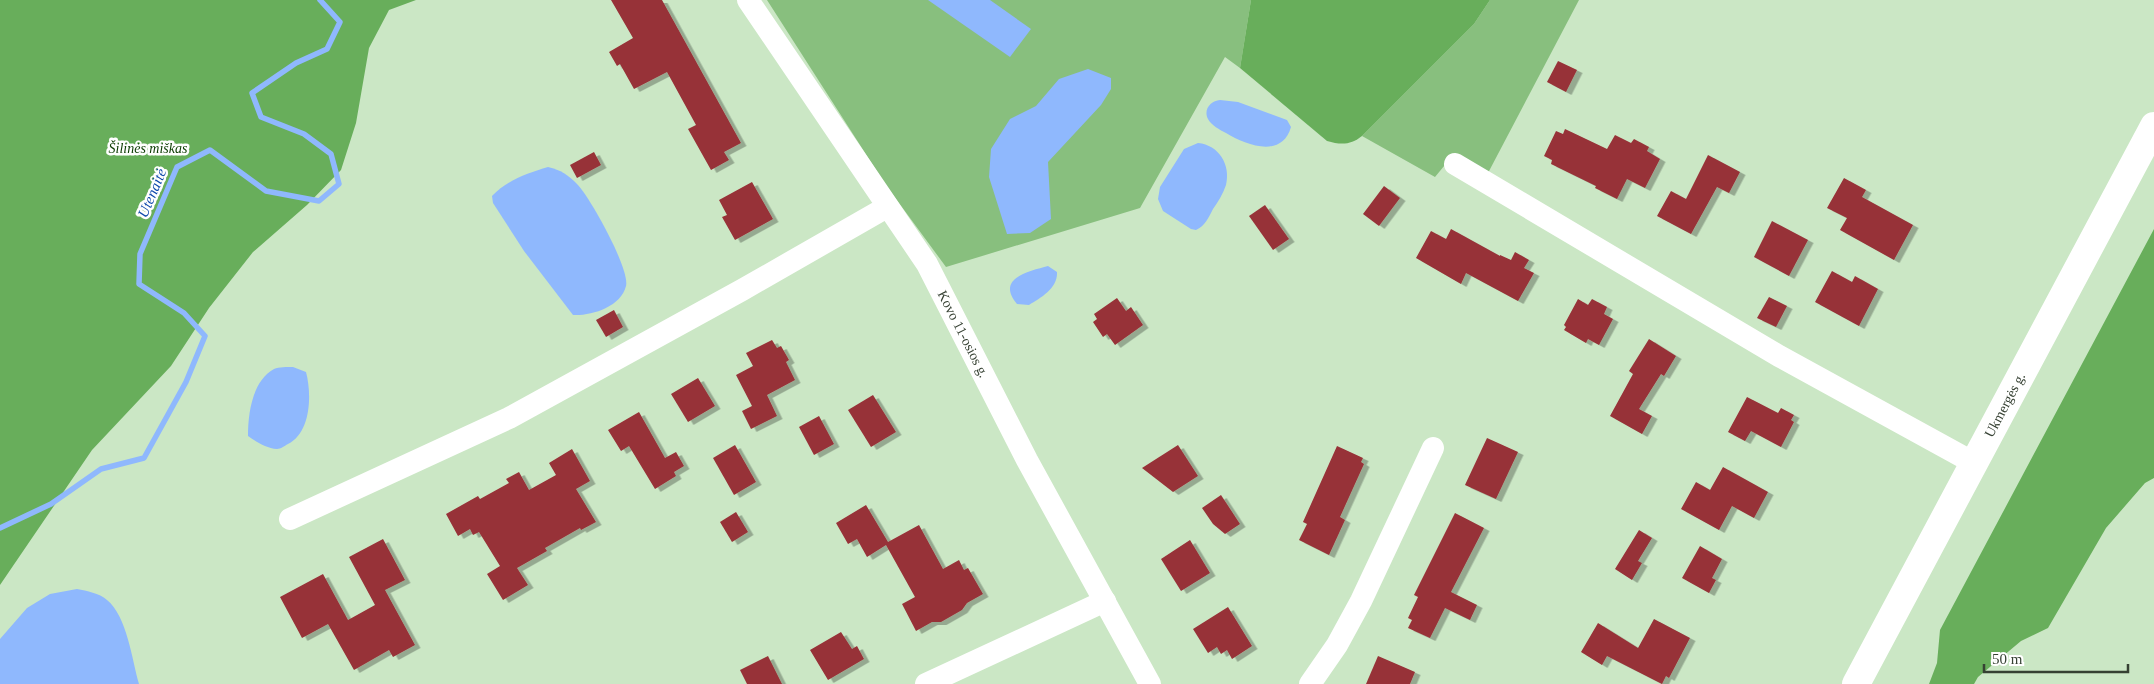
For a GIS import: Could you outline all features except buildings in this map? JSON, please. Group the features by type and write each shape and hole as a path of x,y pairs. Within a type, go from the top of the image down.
{"highway":[{"name":"Ukmergės g.","path":"1856,684 2154,126"}],"street":[{"name":"Kovo 11-osios g.","path":"748,0 927,264 1027,460 1150,684"},
{"path":"1455,164 1779,356 1974,463"},
{"path":"290,519 509,418 742,290 887,207"},
{"path":"1310,684 1337,645 1361,601 1433,448"},
{"path":"926,684 1105,601"}],"green space":[{"name":"Šilinės miškas","path":"0,0 416,0 389,10 369,48 356,123 341,170 307,205 253,252 209,308 171,366 92,450 0,585"},
{"path":"767,0 1251,0 1240,68 1225,57 1140,208 946,267 885,184"},
{"path":"1251,0 1490,0 1474,24 1362,136 1350,143 1341,144 1327,141 1240,68"},
{"path":"1490,0 1579,0 1488,173 1454,154 1435,177 1362,136 1474,24"},
{"path":"2154,229 2154,478 2145,483 2106,528 2048,628 2021,641 1978,677 1974,684 1929,684 1937,663 1940,630"}],"water":[{"path":"928,0 990,0 1031,29 1010,57"},
{"path":"1088,69 1111,78 1111,89 1101,105 1048,162 1051,219 1030,233 1007,234 989,177 991,149 1010,119 1036,106 1059,79"},
{"path":"1220,100 1238,102 1287,120 1291,127 1286,137 1280,143 1272,146 1253,145 1243,142 1209,121 1207,109 1211,104"},
{"path":"1198,143 1212,148 1222,157 1227,170 1227,178 1219,201 1202,226 1196,230 1191,229 1163,211 1158,199 1160,187 1184,149"},
{"path":"548,167 567,175 583,191 608,233 626,277 626,286 618,300 612,305 596,312 573,315 524,251 493,203 492,196 511,181"},
{"path":"1048,266 1057,272 1057,278 1052,288 1029,305 1017,304 1011,295 1010,288 1012,282 1024,273"},
{"path":"293,367 306,372 308,381 309,402 305,422 296,439 278,449 269,447 248,436 250,408 256,390 267,374 276,368"},
{"path":"77,589 100,596 114,607 124,627 139,684 0,684 0,639 27,608 50,594"}],"waterway":[{"name":"Utenaitė","path":"0,528 51,504 101,469 144,458 186,382 205,336 184,313 139,284 140,254 177,167 210,150 266,191 319,201 339,184 331,154 304,134 261,117 252,93 296,63 327,49 340,22 320,0"}]}
